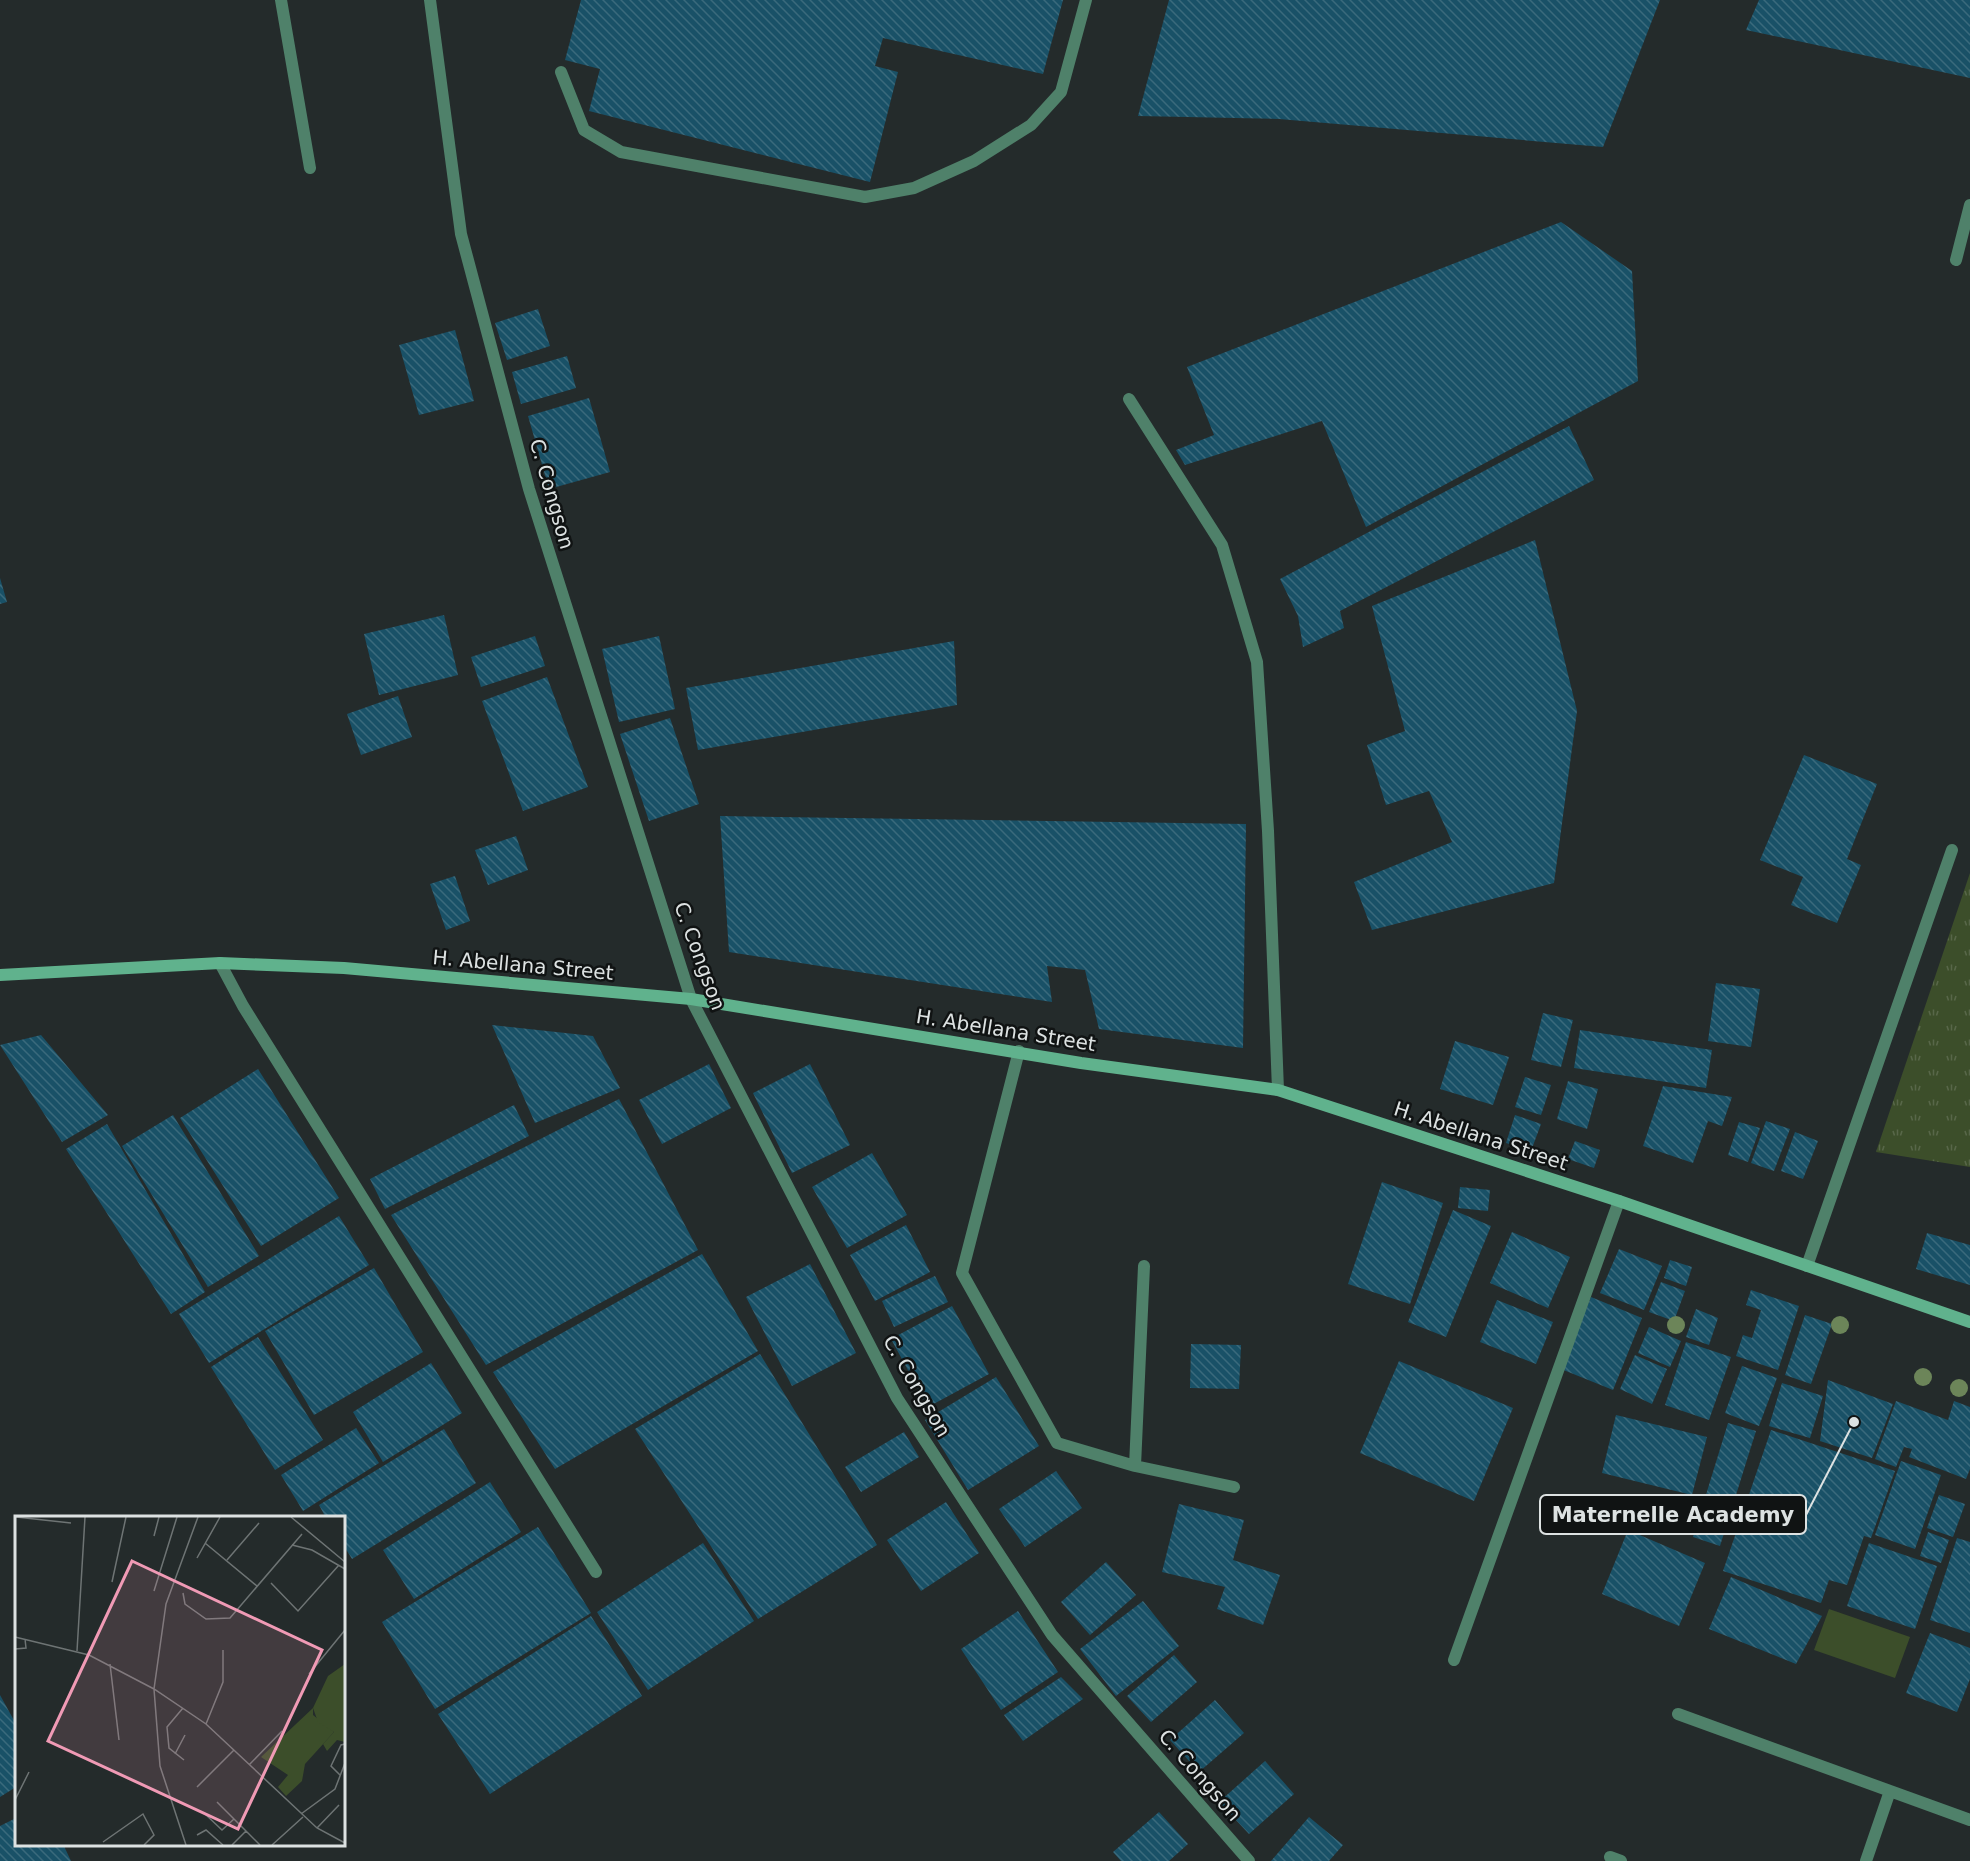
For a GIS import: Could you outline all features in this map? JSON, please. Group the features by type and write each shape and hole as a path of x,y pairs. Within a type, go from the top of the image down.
{"main road":[{"name":"H. Abellana Street","path":"0,975 220,963 344,968 691,999 1082,1063 1278,1090 1619,1201 1970,1322"}],"street":[{"path":"281,0 310,168"},
{"name":"C. Congson","path":"430,0 464,245 529,489 691,999 897,1398 1052,1635 1250,1861"},
{"path":"561,72 584,130 621,152 865,197 914,188 975,161 1031,125 1061,92 1086,0"},
{"path":"1956,260 1970,205"},
{"path":"1129,399 1222,545 1257,662 1268,831 1278,1090"},
{"path":"1807,1266 1952,850"},
{"path":"220,963 243,1006 596,1572"},
{"path":"1019,1051 962,1273 1057,1443 1135,1466 1234,1487"},
{"path":"1454,1660 1619,1201"},
{"path":"1135,1466 1144,1266"},
{"path":"1678,1714 1970,1821"},
{"path":"1866,1861 1890,1791"}],"green space":[{"path":"1970,873 1970,1167 1876,1152"},
{"path":"1829,1609 1910,1637 1895,1678 1814,1650"}],"building":[{"path":"581,0 1063,0 1043,74 883,38 875,66 898,72 870,182 589,111 600,69 565,60"},
{"path":"1169,0 1660,0 1603,147 1279,119 1138,116"},
{"path":"1759,0 1970,0 1970,78 1746,30"},
{"path":"1561,222 1632,271 1638,381 1366,527 1322,421 1185,465 1176,450 1214,435 1187,367"},
{"path":"538,309 550,346 507,360 495,323"},
{"path":"455,330 474,401 419,415 399,345"},
{"path":"567,356 576,388 521,404 512,372"},
{"path":"589,398 610,472 549,489 528,416"},
{"path":"1569,426 1594,480 1340,611 1344,628 1303,647 1298,616 1280,579"},
{"path":"1535,540 1577,711 1554,883 1372,930 1354,882 1452,842 1429,791 1386,805 1367,745 1405,731 1372,606"},
{"path":"0,578 7,602 0,604"},
{"path":"444,615 458,675 379,695 364,634"},
{"path":"535,636 545,666 481,687 471,657"},
{"path":"659,636 675,709 619,722 602,649"},
{"path":"954,641 957,705 698,750 686,688"},
{"path":"547,677 588,787 523,811 482,701"},
{"path":"398,696 412,737 361,755 347,714"},
{"path":"670,718 699,804 649,821 620,734"},
{"path":"1804,755 1877,784 1847,859 1861,865 1837,923 1791,905 1803,877 1760,860"},
{"path":"720,816 1246,824 1243,1048 1099,1029 1085,970 1047,966 1052,1002 729,952"},
{"path":"516,836 528,870 488,885 475,850"},
{"path":"455,876 470,921 446,930 430,884"},
{"path":"1716,983 1760,989 1751,1047 1708,1041"},
{"path":"1543,1013 1573,1020 1561,1067 1531,1060"},
{"path":"492,1025 593,1036 620,1088 535,1123"},
{"path":"1580,1030 1712,1050 1706,1088 1574,1068"},
{"path":"41,1035 108,1115 62,1142 0,1045"},
{"path":"1455,1041 1509,1057 1493,1105 1440,1089"},
{"path":"709,1064 731,1108 662,1144 639,1100"},
{"path":"810,1064 850,1145 792,1173 753,1093"},
{"path":"258,1069 339,1198 261,1246 180,1118"},
{"path":"1525,1077 1551,1085 1541,1115 1515,1107"},
{"path":"1568,1081 1598,1089 1587,1129 1557,1119"},
{"path":"1663,1086 1732,1097 1722,1126 1708,1121 1693,1163 1643,1146"},
{"path":"619,1099 698,1250 486,1365 391,1215"},
{"path":"514,1105 529,1136 385,1209 370,1179"},
{"path":"173,1115 259,1256 208,1287 122,1146"},
{"path":"1515,1115 1541,1124 1531,1151 1506,1143"},
{"path":"1766,1121 1790,1129 1774,1171 1751,1163"},
{"path":"1739,1122 1760,1128 1748,1162 1728,1155"},
{"path":"107,1124 205,1292 171,1314 66,1149"},
{"path":"1795,1132 1818,1141 1803,1179 1781,1171"},
{"path":"1575,1141 1600,1150 1594,1168 1568,1159"},
{"path":"872,1153 907,1215 847,1248 812,1187"},
{"path":"1382,1182 1443,1203 1410,1304 1348,1284"},
{"path":"1460,1187 1490,1190 1488,1211 1458,1208"},
{"path":"1453,1210 1491,1226 1446,1337 1408,1322"},
{"path":"339,1216 369,1265 209,1363 179,1314"},
{"path":"906,1225 930,1272 875,1301 850,1255"},
{"path":"1512,1232 1570,1257 1548,1308 1490,1283"},
{"path":"1927,1233 1970,1245 1970,1285 1916,1269"},
{"path":"1619,1249 1662,1266 1644,1310 1600,1293"},
{"path":"702,1254 758,1351 555,1469 493,1372"},
{"path":"1670,1260 1692,1267 1686,1286 1664,1278"},
{"path":"810,1264 856,1353 792,1386 746,1297"},
{"path":"374,1268 423,1352 314,1415 265,1331"},
{"path":"935,1276 948,1302 894,1327 882,1301"},
{"path":"1661,1282 1685,1291 1674,1321 1649,1312"},
{"path":"1751,1290 1799,1306 1778,1370 1736,1356 1743,1335 1752,1338 1761,1310 1746,1305"},
{"path":"1591,1297 1642,1318 1613,1390 1561,1369"},
{"path":"1497,1300 1553,1322 1536,1364 1480,1342"},
{"path":"952,1306 989,1374 928,1407 891,1339"},
{"path":"1696,1309 1718,1318 1709,1345 1686,1337"},
{"path":"1805,1315 1832,1324 1811,1384 1785,1375"},
{"path":"1649,1327 1681,1341 1670,1367 1638,1353"},
{"path":"258,1337 323,1440 275,1470 211,1367"},
{"path":"1686,1342 1731,1357 1709,1420 1665,1405"},
{"path":"1191,1344 1241,1345 1239,1389 1190,1388"},
{"path":"760,1354 877,1545 758,1619 635,1429"},
{"path":"1635,1355 1667,1369 1652,1404 1620,1389"},
{"path":"1399,1361 1513,1408 1474,1501 1360,1453"},
{"path":"431,1363 462,1413 383,1462 353,1412"},
{"path":"1742,1366 1777,1378 1759,1426 1725,1413"},
{"path":"996,1377 1039,1446 968,1490 925,1420"},
{"path":"1828,1380 1893,1404 1872,1458 1820,1441"},
{"path":"1782,1383 1823,1396 1810,1438 1769,1426"},
{"path":"1896,1401 1948,1420 1954,1401 1970,1407 1970,1469 1966,1479 1909,1457 1912,1449 1904,1447 1896,1467 1875,1459"},
{"path":"1616,1415 1707,1437 1692,1495 1602,1473"},
{"path":"1728,1423 1756,1431 1720,1546 1693,1537"},
{"path":"356,1428 379,1463 303,1511 281,1475"},
{"path":"444,1429 476,1483 352,1559 345,1548 345,1516 325,1516 319,1505"},
{"path":"1771,1430 1895,1471 1871,1538 1864,1536 1847,1585 1829,1580 1821,1603 1723,1571"},
{"path":"904,1432 919,1457 861,1492 845,1467"},
{"path":"1901,1461 1941,1475 1915,1549 1875,1535"},
{"path":"1056,1471 1082,1508 1025,1547 999,1509"},
{"path":"490,1482 521,1532 414,1599 383,1550"},
{"path":"1939,1495 1965,1504 1953,1537 1927,1528"},
{"path":"946,1502 979,1553 921,1591 887,1540"},
{"path":"1179,1504 1244,1520 1233,1560 1280,1575 1263,1625 1217,1609 1225,1587 1162,1572"},
{"path":"538,1527 591,1613 435,1709 382,1622"},
{"path":"1628,1530 1705,1563 1679,1626 1602,1594"},
{"path":"1928,1532 1949,1540 1941,1563 1920,1556"},
{"path":"1957,1538 1970,1542 1970,1633 1930,1620"},
{"path":"703,1543 754,1621 648,1690 597,1612"},
{"path":"1869,1543 1937,1566 1915,1629 1847,1606"},
{"path":"1106,1562 1136,1595 1090,1635 1061,1602"},
{"path":"1731,1577 1822,1616 1796,1664 1709,1629"},
{"path":"1143,1601 1179,1646 1116,1696 1080,1649"},
{"path":"1018,1611 1058,1672 1001,1710 961,1649"},
{"path":"591,1616 642,1696 490,1794 438,1714"},
{"path":"1930,1633 1970,1648 1970,1679 1957,1712 1906,1693"},
{"path":"1174,1655 1197,1682 1151,1722 1127,1696"},
{"path":"1061,1677 1083,1699 1023,1741 1004,1715"},
{"path":"0,1695 15,1722 15,1788 0,1797"},
{"path":"1215,1700 1244,1733 1199,1772 1170,1740"},
{"path":"1265,1761 1294,1794 1249,1834 1219,1802"},
{"path":"1159,1812 1188,1844 1169,1861 1121,1861 1113,1852"},
{"path":"1309,1817 1343,1845 1329,1861 1271,1861"},
{"path":"15,1818 15,1846 64,1846 71,1861 0,1861 0,1826"}],"place":[{"name":"Maternelle Academy","path":"1854,1422"}]}
